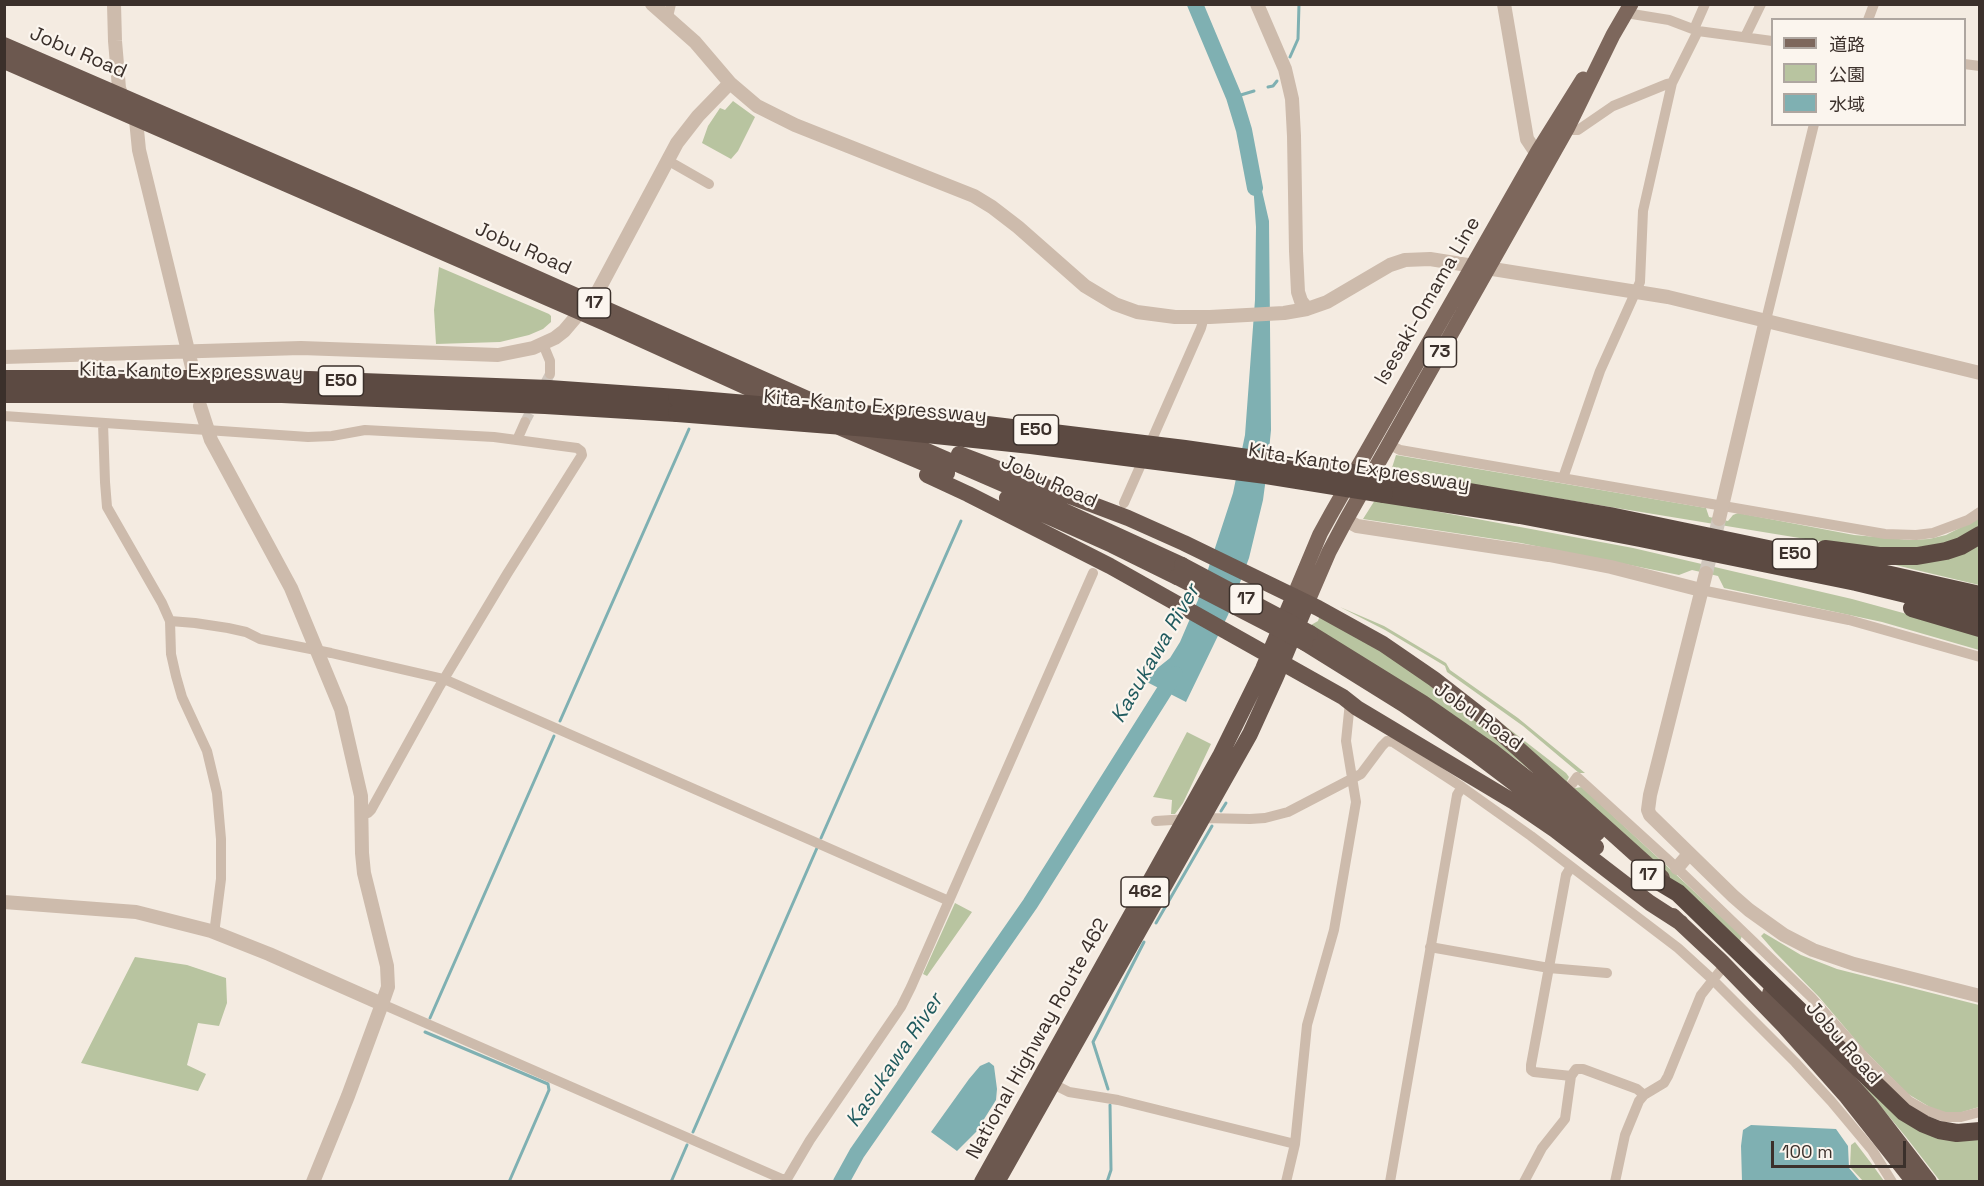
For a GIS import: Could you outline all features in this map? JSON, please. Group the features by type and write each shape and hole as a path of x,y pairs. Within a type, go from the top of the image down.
{"highway":[{"name":"Jobu Road","path":"4,45 121,94 584,307 777,401 1112,545 1180,571"},
{"name":"Jobu Road","path":"4,61 1049,504 1307,638 1423,703 1492,751 1563,805 1704,927 1760,983 1840,1070 1929,1182"},
{"name":"Kita-Kanto Expressway","path":"4,379 282,379 538,388 677,405 979,424 1206,452 1856,582 1980,612"},
{"name":"Kita-Kanto Expressway","path":"4,394 282,394 545,405 677,405"},
{"path":"777,401 842,437 977,498 1110,566 1276,659 1514,802 1650,903 1681,922"},
{"path":"845,416 889,426 1128,518 1255,576 1383,644 1462,700 1549,775 1678,893 1904,1112 1939,1130 1957,1133 1980,1131"},
{"name":"Kita-Kanto Expressway","path":"1389,487 1610,516 1980,595"},
{"path":"1610,516 1880,556 1931,555 1961,546 1980,535"},
{"path":"1728,556 1791,577 1896,603 1980,628"},
{"name":"National Highway Route 462","path":"982,1182 1142,924 1250,734 1300,599"},
{"name":"Jobu Road","path":"1307,638 1526,792 1593,844 1681,922 1784,1026 1853,1105 1914,1182"},
{"name":"National Highway Route 462","path":"997,1182 1047,1080 1185,819 1276,659"},
{"path":"1643,872 1678,893 1704,927"}],"main road":[{"name":"Isesaki-Omama Line","path":"1300,599 1329,552 1568,127 1613,34 1628,9"},
{"name":"Isesaki-Omama Line","path":"1300,599 1326,524 1538,151 1597,55 1613,34"}],"street":[{"path":"114,4 115,41 121,94 137,125 139,150 192,367"},
{"path":"652,4 670,11 730,83 757,106 776,117 951,186 992,207 1085,286 1115,304 1147,315 1208,317 1284,313 1307,309 1328,302 1383,268 1398,262 1430,259 1637,291 1980,373"},
{"path":"1257,4 1285,69 1292,99 1296,251 1299,292 1301,301 1307,309"},
{"path":"1504,4 1527,139 1538,151"},
{"path":"1563,478 1599,371 1637,291 1642,273 1643,212 1672,83 1705,4"},
{"path":"1745,38 1761,4"},
{"path":"1869,18 1875,4"},
{"path":"1628,9 1696,30 1771,41"},
{"path":"4,357 301,348 498,355 543,344 564,331 598,291 677,143 698,116 730,83"},
{"path":"1568,127 1578,130 1613,106 1672,83"},
{"path":"1721,512 1814,126"},
{"path":"667,160 709,184"},
{"path":"1124,503 1201,328 1208,317"},
{"path":"543,344 550,361 550,374"},
{"path":"200,406 207,430 278,561 336,695 361,796 364,873 389,976 382,1004 313,1182"},
{"path":"4,416 316,438 365,430 494,437 577,448 582,455 444,679 371,810 361,815"},
{"path":"517,440 525,422"},
{"path":"103,423 107,507 170,621 171,654 176,676 182,697 207,751 217,793 221,839 221,879 215,926 211,932"},
{"path":"1388,444 1400,450 1563,478 1721,512 1900,535 1933,533 1968,520 1980,512"},
{"path":"1346,520 1357,526 1549,555 1611,567 1701,590 1849,620 1980,657"},
{"path":"4,902 136,912 211,932 269,954 782,1179 787,1179 810,1140 901,1007 1093,573"},
{"path":"1706,573 1648,804 1650,815 1749,910 1784,935 1808,948 1854,964 1980,996"},
{"path":"170,621 195,622 237,630 260,639 444,679 949,901"},
{"path":"1287,1182 1295,1144 1307,1025 1334,930 1356,802 1346,741 1350,702"},
{"path":"1156,821 1203,818 1250,819 1280,815 1365,771 1380,748 1390,741 1534,832 1571,867 1716,975 1839,1109 1872,1150 1892,1182"},
{"path":"1572,784 1577,777 1677,867 1748,944 1811,997 1866,1060 1909,1101 1931,1113 1946,1117 1961,1117 1980,1112"},
{"path":"1390,1182 1457,795 1462,787"},
{"path":"1677,867 1689,854"},
{"path":"1571,867 1566,875 1531,1070 1571,1076"},
{"path":"1430,946 1549,968 1607,974"},
{"path":"1615,1182 1629,1121 1644,1095 1658,1088 1668,1076 1701,995 1716,975"},
{"path":"1524,1182 1542,1148 1565,1119 1571,1076 1576,1069 1583,1069 1637,1089 1644,1095"},
{"path":"1047,1080 1069,1092 1118,1100 1295,1144"}],"green space":[{"path":"733,101 755,117 738,151 731,159 702,143 708,126 720,108 725,110"},
{"path":"439,267 549,314 551,322 543,329 529,335 500,342 436,344 434,310"},
{"path":"1396,455 1706,508 1709,517 1728,521 1738,513 1854,535 1910,540 1946,535 1979,518 1979,527 1951,542 1902,550 1830,543 1391,471"},
{"path":"1375,500 1633,548 1852,599 1958,628 1979,636 1979,650 1882,622 1724,588 1718,576 1692,570 1679,575 1521,543 1363,519"},
{"path":"1979,543 1979,585 1891,564"},
{"path":"1340,607 1384,626 1446,663 1450,670 1518,718 1585,773 1579,773 1523,726 1447,672 1445,666 1385,630"},
{"path":"1320,615 1425,676 1569,801 1517,760 1456,717 1311,625 1318,621"},
{"path":"1451,684 1566,773 1569,777 1567,781 1575,788 1582,787 1742,936 1739,943"},
{"path":"1187,732 1211,744 1183,803 1175,814 1171,814 1172,800 1153,797"},
{"path":"955,903 972,912 927,976 923,974"},
{"path":"1764,933 1801,955 1837,969 1979,1005 1979,1107 1959,1113 1943,1112 1933,1109 1908,1094 1864,1050 1819,997 1774,951 1761,936"},
{"path":"135,957 187,965 226,978 227,1003 219,1026 198,1023 187,1065 206,1074 198,1091 81,1063"},
{"path":"1847,1066 1898,1113 1979,1137 1979,1181 1940,1181"},
{"path":"1855,1142 1884,1181 1863,1181 1850,1167 1851,1145"}],"water":[{"path":"1252,168 1260,182 1269,221 1271,430 1267,470 1263,500 1249,558 1228,615 1186,702 1139,678 1155,670 1170,658 1180,642 1198,600 1233,493 1245,435 1255,300 1256,227"},
{"path":"989,1062 994,1066 996,1100 976,1132 957,1151 931,1132 969,1079 980,1066"},
{"path":"1751,1125 1836,1129 1848,1146 1849,1168 1860,1181 1742,1181 1743,1130"}],"waterway":[{"name":"Kasukawa River","path":"1195,4 1234,97 1244,130 1255,188"},
{"path":"1290,57 1298,39 1299,4"},
{"path":"1268,87 1273,86 1277,81"},
{"path":"1234,97 1254,91"},
{"path":"560,721 689,429"},
{"path":"821,838 961,521"},
{"name":"Kasukawa River","path":"841,1182 857,1153 1030,904 1175,674"},
{"path":"430,1018 554,736"},
{"path":"1221,811 1226,803"},
{"path":"1156,923 1212,826"},
{"path":"693,1132 817,848"},
{"path":"1108,1089 1093,1042 1144,942"},
{"path":"425,1032 548,1084 549,1090 509,1182"},
{"path":"1107,1182 1111,1170 1110,1105"},
{"path":"671,1182 687,1145"}],"tunnel":[{"path":"525,422 550,374"},
{"path":"1706,573 1719,519"}]}
